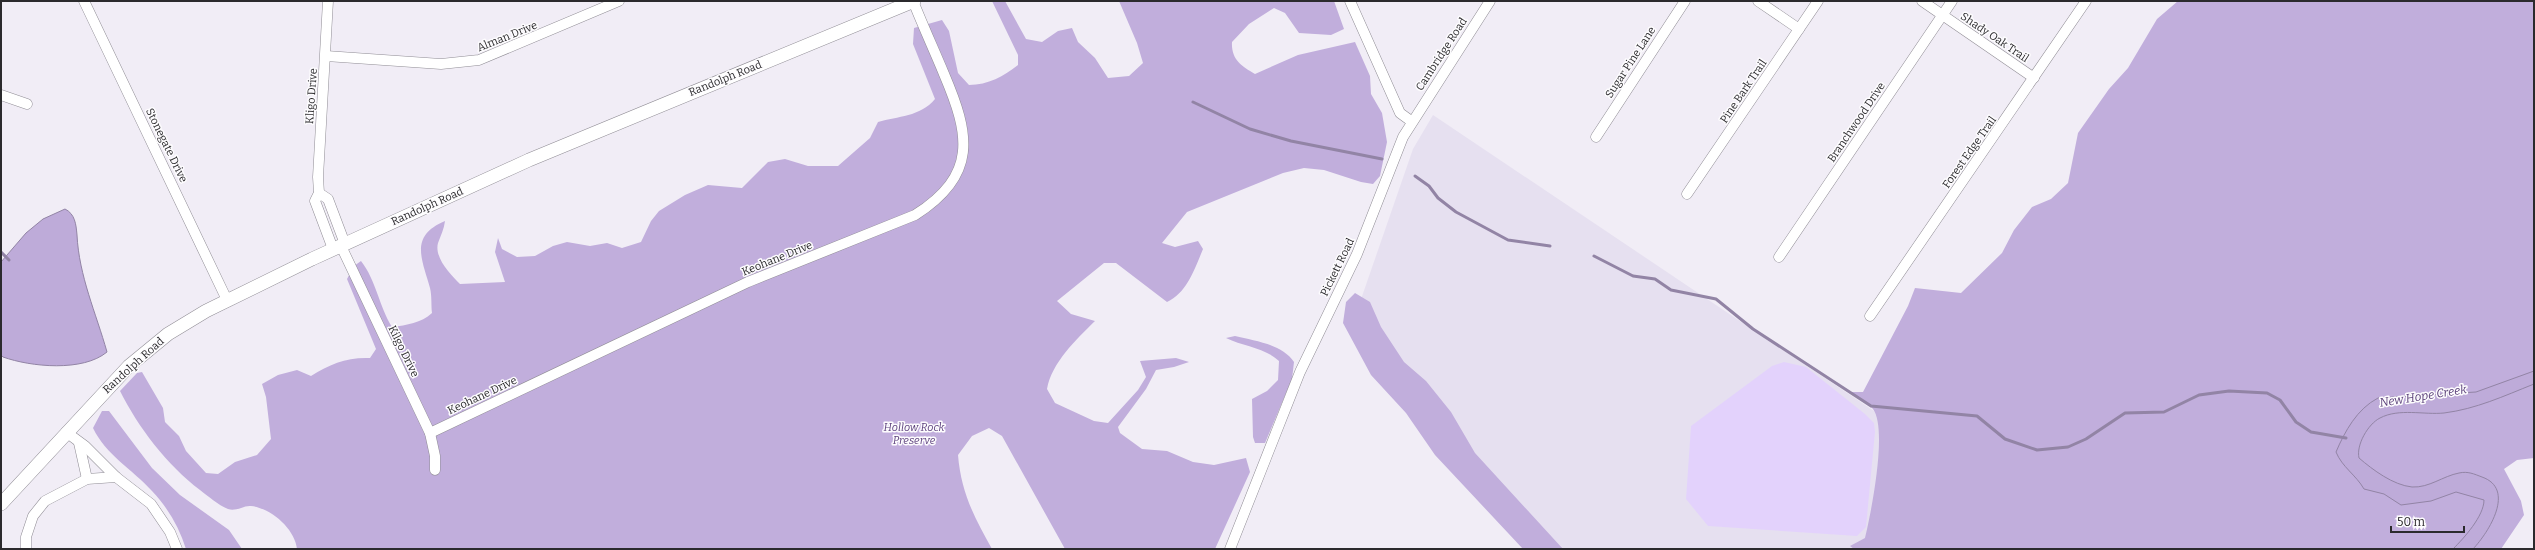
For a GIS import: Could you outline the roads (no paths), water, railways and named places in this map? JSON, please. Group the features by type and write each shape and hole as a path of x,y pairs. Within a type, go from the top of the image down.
{"street":[{"name":"Stonegate Drive","path":"84,1 227,300"},
{"name":"Kligo Drive","path":"328,1 318,177 319,193 315,201 316,208 340,246"},
{"path":"1350,1 1400,113 1411,121"},
{"name":"Cambridge Road","path":"1411,121 1490,1"},
{"name":"Sugar Pine Lane","path":"1596,137 1685,1"},
{"path":"1758,1 1799,29"},
{"name":"Pine Bark Trail","path":"1687,194 1818,1"},
{"name":"Shady Oak Trail","path":"1922,1 2034,78"},
{"name":"Branchwood Drive","path":"1778,257 1952,1"},
{"name":"Forest Edge Trail","path":"1870,316 2086,1"},
{"name":"Alman Drive","path":"326,56 441,64 479,60 613,2"},
{"name":"Randolph Road","path":"1,504 103,392 146,350 184,323 227,300 340,246 529,160 910,2"},
{"name":"Keohane Drive","path":"430,433 748,282 915,215 935,202 951,185 962,162 964,136 960,112 910,2"},
{"path":"1,95 27,104"},
{"name":"Pickett Road","path":"1230,549 1300,372 1357,254 1411,121"},
{"name":"Kilgo Drive","path":"340,246 430,433 435,456 435,470"},
{"path":"66,432 85,446 116,477 151,504 168,527 177,549"},
{"path":"79,443 87,479"},
{"path":"26,549 30,525 39,508 62,490 87,479 116,477"}],"water":[{"path":"65,209 71,214 74,220 84,280 107,352 85,363 56,366 28,363 3,357 1,355 1,262 26,233 43,219"},
{"name":"New Hope Creek","path":"2534,371 2534,384 2479,405 2444,413 2395,413 2387,415 2371,425 2361,441 2359,447 2359,458 2384,476 2405,486 2424,486 2465,472 2482,477 2492,483 2497,491 2498,501 2496,511 2486,532 2473,549 2453,549 2468,533 2477,520 2481,513 2484,500 2456,492 2431,501 2401,505 2384,494 2364,489 2342,462 2336,452 2352,421 2364,408 2378,398 2476,392"}],"waterway":[{"path":"1193,102 1250,129 1291,141 1382,159"},
{"path":"1415,176 1429,186 1438,198 1456,212 1508,240 1550,246"},
{"path":"1,252 9,260"},
{"path":"1594,256 1633,276 1655,279 1671,290 1716,299 1753,329 1871,406 1977,416 2005,439 2037,450 2068,447 2086,439 2125,413 2164,412 2199,395 2229,391 2267,393 2280,400 2296,422 2311,432 2346,438"}],"park label":[{"name":"Hollow Rock Preserve","path":"914,433"}]}
